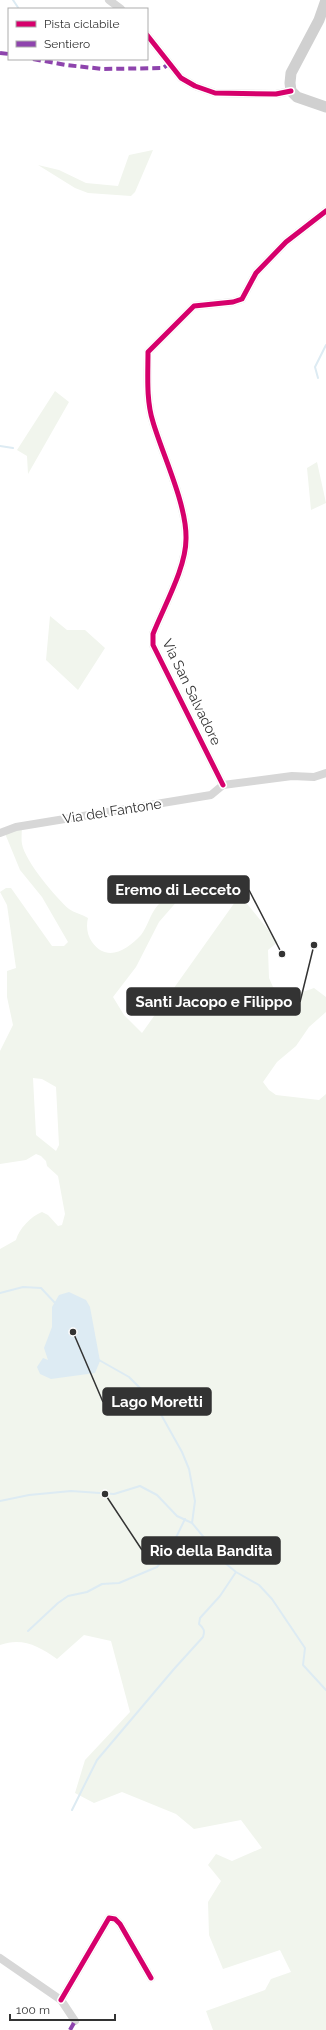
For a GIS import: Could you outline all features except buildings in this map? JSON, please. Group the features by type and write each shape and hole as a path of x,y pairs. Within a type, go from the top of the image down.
{"street":[{"path":"109,0 120,8"},
{"path":"326,0 319,20 291,73 290,83 292,91 297,97 326,107"},
{"path":"148,36 181,78 195,86 215,93 276,94 292,91"},
{"name":"Via San Salvadore","path":"223,785 153,645 153,634 184,560 186,539 185,518 152,420 147,382 148,352 194,306 233,302 242,299 256,274 276,252 286,242 326,211"},
{"path":"223,785 292,776 314,777 326,773"},
{"name":"Via del Fantone","path":"0,833 16,827 211,795 223,785"},
{"path":"61,2000 109,1918 115,1919 120,1924 151,1978"},
{"path":"0,1958 61,2000 75,2021"}],"shaded area":[{"path":"153,150 135,192 131,196 88,193 75,188 38,165 59,170 86,183 118,186 129,155"},
{"path":"55,391 69,402 28,474 27,456 17,450"},
{"path":"317,462 326,503 311,510 307,468"},
{"path":"50,616 67,630 85,630 105,648 78,690 46,660"},
{"path":"22,826 22,844 29,860 49,888 69,909 88,918 87,930 90,939 104,952 117,952 130,945 141,935 153,912 160,904 170,895 179,899 159,922 136,967 113,997 124,1015 142,1033 240,895 278,942 268,950 269,978 273,987 294,994 314,988 326,997 326,1012 309,1027 296,1046 277,1062 263,1082 269,1090 276,1095 319,1100 326,1094 326,2030 213,2030 206,2011 265,1990 271,1979 291,1972 280,1950 223,1969 209,1935 208,1902 221,1881 208,1865 216,1854 232,1861 262,1848 241,1820 194,1829 176,1814 122,1792 94,1803 75,1793 85,1760 130,1712 111,1641 84,1635 57,1659 44,1650 23,1642 0,1645 0,1249 16,1240 23,1227 38,1214 42,1212 48,1215 58,1226 62,1225 65,1214 58,1176 47,1166 46,1161 41,1156 36,1154 26,1160 0,1164 0,1051 13,1025 7,997 7,971 16,968 7,905 0,892 6,888 11,888 52,946 64,946 68,942 42,897 20,870 4,831","holes":["33,1078 42,1079 56,1087 59,1145 56,1151 36,1135"]},
{"path":"69,1292 86,1300 90,1307 100,1361 95,1373 51,1379 40,1374 37,1367 43,1358 48,1360 44,1348 52,1327 52,1307 59,1295"}],"waterway":[{"path":"13,0 18,8"},
{"path":"318,378 315,367 326,345"},
{"path":"0,446 13,448"},
{"path":"0,1293 23,1287 41,1288 56,1304"},
{"path":"99,1360 129,1377 154,1402 182,1452 189,1469 195,1501 192,1523"},
{"path":"0,1501 29,1495 71,1491 114,1494 140,1486 157,1495 177,1516 192,1523 225,1563 236,1572 259,1585 272,1599 305,1648 303,1665 326,1690"},
{"path":"28,1631 58,1603 68,1596 87,1592 102,1584 119,1583 157,1567 168,1554 185,1519"},
{"path":"72,1810 97,1760 203,1637 204,1630 199,1624 200,1618 220,1596 236,1572"}],"marked path":[{"path":"0,53 8,54"},
{"path":"38,60 103,69 163,68 170,63"},
{"path":"70,2030 75,2021"}],"cycle path":[{"path":"148,36 181,78 195,86 215,93 276,94 291,91"},
{"path":"223,785 153,645 153,634 174,587 182,562 186,539 183,511 179,496 157,435 149,405 148,352 194,306 233,302 242,299 256,273 286,242 326,211"},
{"path":"61,2000 109,1918 115,1919 120,1924 151,1978"}],"place":[{"name":"Santi Jacopo e Filippo","path":"314,945"},
{"name":"Eremo di Lecceto","path":"282,954"},
{"name":"Lago Moretti","path":"73,1332"},
{"name":"Rio della Bandita","path":"105,1494"}]}
